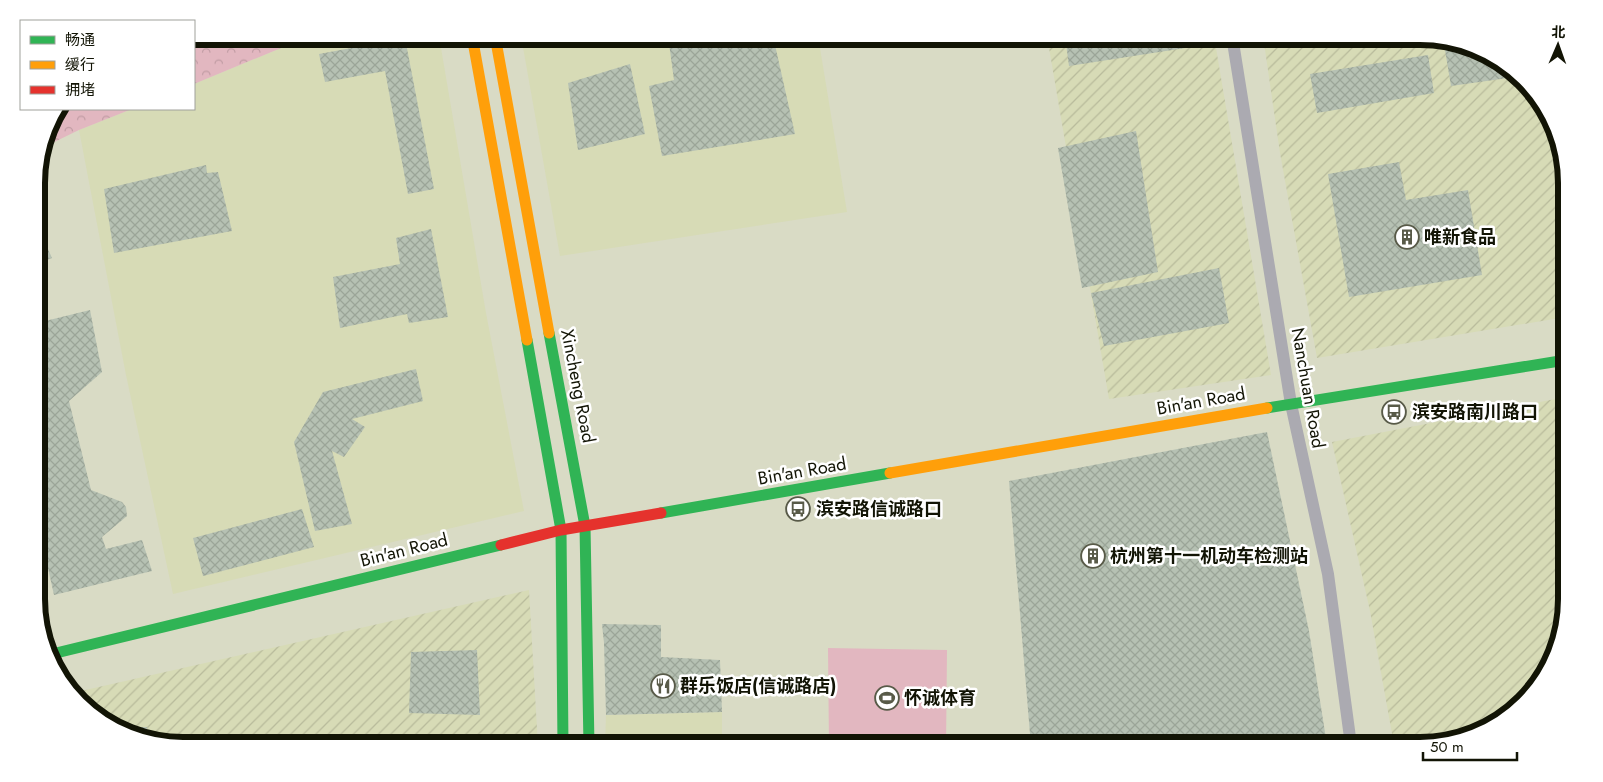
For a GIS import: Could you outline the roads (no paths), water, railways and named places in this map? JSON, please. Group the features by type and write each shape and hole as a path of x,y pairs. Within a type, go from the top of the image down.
{"street":[{"path":"474,45 562,530 564,737"},
{"name":"Xincheng Road","path":"497,45 585,526 589,737"},
{"name":"Nanchuan Road","path":"1233,45 1291,404 1328,574 1350,737"},
{"name":"Bin'an Road","path":"56,653 562,530 1291,404 1558,361"}],"place":[{"name":"唯新食品","path":"1407,237"},
{"name":"滨安路南川路口","path":"1394,412"},
{"name":"滨安路信诚路口","path":"798,509"},
{"name":"杭州第十一机动车检测站","path":"1093,556"},
{"name":"群乐饭店(信诚路店)","path":"663,686"},
{"name":"怀诚体育","path":"887,698"}]}
